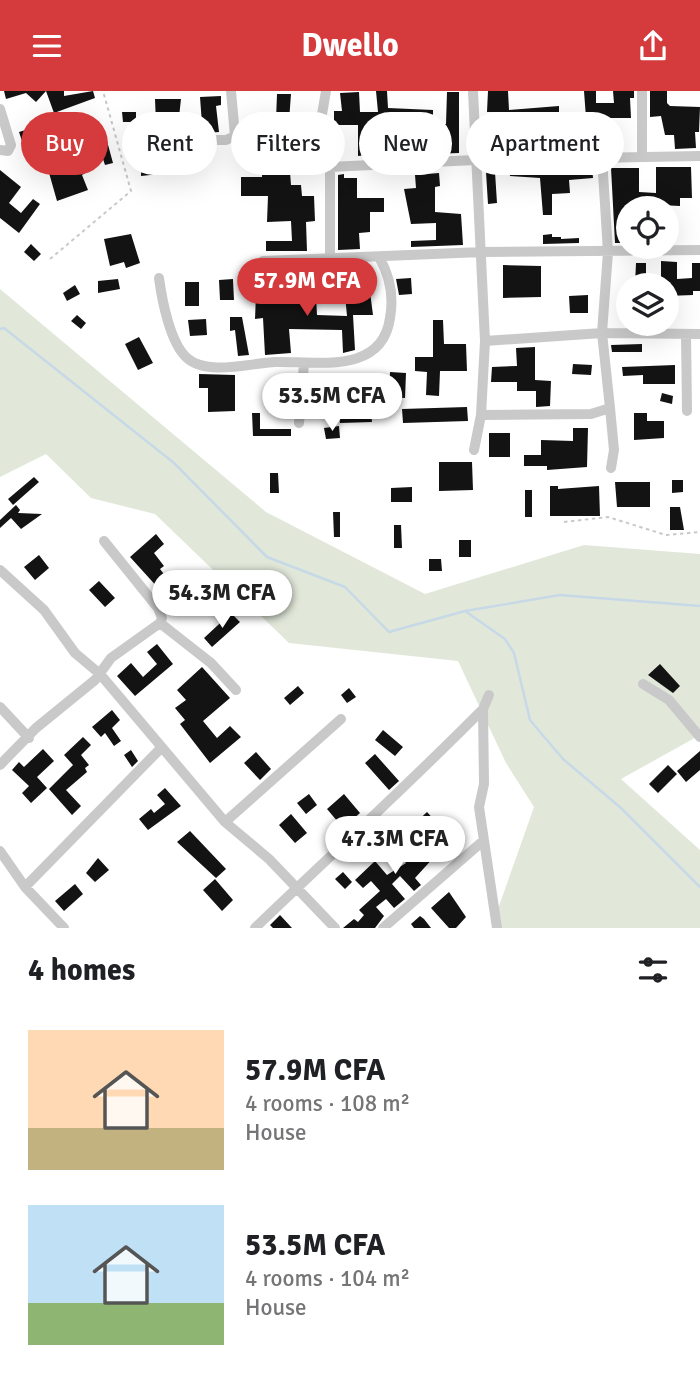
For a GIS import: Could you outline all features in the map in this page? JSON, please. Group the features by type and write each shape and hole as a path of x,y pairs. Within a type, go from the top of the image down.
{"street":[{"path":"217,140 226,140 234,135 231,91"},
{"path":"322,112 326,91"},
{"path":"473,91 474,112"},
{"path":"642,91 642,157"},
{"path":"0,109 11,145 8,151 0,150"},
{"path":"624,157 700,156"},
{"path":"345,166 466,160"},
{"path":"330,175 331,258"},
{"path":"474,450 481,415 485,341 476,175"},
{"path":"603,175 608,252 603,333 614,450 611,468"},
{"path":"263,261 482,252 700,250"},
{"path":"159,278 172,331 185,356 195,363 214,366 304,364 356,359 373,351 384,341 392,308 391,286 379,257"},
{"path":"485,341 603,333 700,334"},
{"path":"686,334 687,411"},
{"path":"299,423 304,364"},
{"path":"481,415 591,414 610,408"},
{"path":"0,765 36,728 100,674 111,659 160,624 162,618 158,608 104,541"},
{"path":"0,570 44,610 85,665 100,674 225,822 297,888 335,928"},
{"path":"160,624 211,663 236,690"},
{"path":"643,684 669,701 700,737"},
{"path":"255,928 431,763 483,709 489,695"},
{"path":"0,707 29,738"},
{"path":"483,709 484,784 480,807 482,841 498,928"},
{"path":"225,822 341,719"},
{"path":"25,887 161,748"},
{"path":"383,928 482,841"},
{"path":"0,851 25,887 64,928"}],"path":[{"path":"50,259 131,191 103,91"},
{"path":"564,522 608,517 666,535 700,532"}],"shaded area":[{"path":"0,289 266,512 425,594 584,545 700,554 700,735 621,779 700,850 700,928 499,928 499,906 534,807 506,763 458,661 289,643 155,514 91,498 46,454 0,477"}],"building":[{"path":"4,91 46,91 36,102 26,93 6,99"},
{"path":"46,91 64,91 64,96 93,91 95,98 54,112"},
{"path":"376,91 387,91 388,108 433,110 433,112 378,112"},
{"path":"488,91 508,91 509,110 559,106 559,112 487,112"},
{"path":"584,91 596,91 596,103 614,103 613,91 634,91 634,98 630,98 631,118 624,118 624,112 586,112"},
{"path":"650,91 667,91 667,103 670,106 700,107 699,132 695,132 696,148 675,149 674,135 665,135 661,116 650,117"},
{"path":"359,92 358,156 358,125 345,125 345,112 334,111 342,111 340,93"},
{"path":"447,92 459,92 459,153 452,153 452,112 446,112"},
{"path":"277,94 291,94 290,112 276,112"},
{"path":"221,96 221,105 216,106 217,112 201,112 200,97"},
{"path":"155,99 181,99 180,112 156,112"},
{"path":"108,145 113,163 108,164"},
{"path":"656,167 691,167 692,198 680,198 680,206 679,196 616,196 615,243 611,175 624,175 624,168 639,168 639,192 656,193"},
{"path":"0,170 21,187 9,203 21,213 33,199 40,204 19,233 0,218"},
{"path":"50,175 82,175 88,190 57,201"},
{"path":"290,175 291,185 301,185 302,196 314,196 315,221 306,222 307,251 266,251 266,241 292,241 291,221 267,222 268,196 241,196 241,177"},
{"path":"338,175 344,175 344,178 357,178 357,198 384,198 384,212 370,212 370,232 359,233 360,249 338,250"},
{"path":"415,175 439,175 440,186 435,187 435,212 461,214 463,245 411,247 411,241 436,240 436,223 411,224 404,189 416,188"},
{"path":"486,175 495,175 497,203 488,204"},
{"path":"593,175 593,178 569,180 570,193 552,194 552,215 543,215 540,178 510,176"},
{"path":"131,234 140,263 126,268 124,262 110,266 104,239"},
{"path":"552,234 552,237 561,239 579,238 579,243 543,244 543,235"},
{"path":"31,244 41,254 34,261 24,252"},
{"path":"661,261 677,262 677,273 661,273"},
{"path":"636,263 646,263 646,273 636,273"},
{"path":"692,263 700,263 700,291 693,291 693,295 679,296 679,279 692,278"},
{"path":"503,265 541,266 541,297 503,298"},
{"path":"315,277 317,315 347,316 345,295 370,292 373,315 353,315 355,350 343,353 342,330 289,329 291,353 265,355 263,318 255,319 256,294 265,293 266,303 281,302 282,291 289,292 289,299 303,298 302,278"},
{"path":"411,278 412,294 399,295 396,279"},
{"path":"118,279 120,289 98,293 98,281"},
{"path":"233,279 234,300 220,300 219,280"},
{"path":"185,282 199,282 199,306 185,306"},
{"path":"75,285 80,294 67,301 63,293"},
{"path":"588,295 588,313 570,313 569,296"},
{"path":"77,315 86,323 81,329 71,321"},
{"path":"230,317 242,317 249,355 238,356 235,330 230,331"},
{"path":"206,319 207,335 190,336 188,320"},
{"path":"433,320 443,320 444,344 466,344 467,371 440,371 439,396 426,395 427,372 415,371 415,357 433,357"},
{"path":"139,337 153,363 138,370 125,344"},
{"path":"642,344 642,352 612,352 611,345"},
{"path":"535,347 535,380 551,381 550,406 536,407 536,391 517,391 517,382 491,382 492,367 517,366 516,348"},
{"path":"573,364 592,365 591,375 572,374"},
{"path":"675,365 675,384 643,384 643,375 623,376 622,367"},
{"path":"390,372 406,373 405,398 389,397"},
{"path":"344,373 355,373 356,397 344,397"},
{"path":"199,374 235,375 235,411 208,412 208,388 199,388"},
{"path":"276,375 290,375 291,393 276,393"},
{"path":"311,375 323,375 323,383 310,383"},
{"path":"662,393 673,396 672,404 660,401"},
{"path":"467,407 468,421 403,423 402,409"},
{"path":"371,412 372,422 340,423 339,413"},
{"path":"252,413 260,413 260,429 291,429 291,436 253,436"},
{"path":"634,413 647,413 647,421 664,421 664,438 634,440"},
{"path":"339,426 340,438 326,439 324,428"},
{"path":"573,428 588,428 587,467 547,470 547,466 524,466 524,455 541,455 541,440 573,441"},
{"path":"489,433 510,433 510,457 489,457"},
{"path":"439,462 472,462 473,490 439,491"},
{"path":"270,473 278,473 279,493 270,493"},
{"path":"34,477 39,482 13,505 8,499"},
{"path":"672,480 683,480 683,492 672,493"},
{"path":"615,482 650,482 650,507 617,507"},
{"path":"550,486 558,486 558,489 599,486 600,516 550,516"},
{"path":"412,487 412,502 391,502 391,488"},
{"path":"525,490 532,490 532,517 525,517"},
{"path":"16,505 20,510 18,513 42,514 21,529 11,518 0,528 0,520"},
{"path":"670,507 680,507 684,530 670,530"},
{"path":"333,512 340,512 340,537 334,537"},
{"path":"394,525 401,525 402,548 394,548"},
{"path":"156,534 164,544 154,553 164,566 160,569 170,582 160,590 130,557"},
{"path":"459,540 471,540 471,557 459,557"},
{"path":"39,555 49,568 35,580 24,567"},
{"path":"429,559 441,559 442,571 429,571"},
{"path":"99,581 115,598 105,607 89,590"},
{"path":"231,613 240,622 212,647 204,638"},
{"path":"157,644 173,664 135,696 117,676 131,663 143,677 157,664 147,652"},
{"path":"660,664 680,686 673,693 648,675"},
{"path":"202,667 230,698 203,721 217,738 230,726 241,737 210,763 180,724 185,720 175,708 186,700 177,690"},
{"path":"298,686 304,693 290,705 284,698"},
{"path":"349,688 356,697 347,703 341,695"},
{"path":"112,710 120,720 112,728 121,741 114,746 105,733 101,737 92,727"},
{"path":"383,730 403,747 395,756 375,740"},
{"path":"83,737 91,745 81,755 89,765 85,768 87,772 66,790 81,806 72,815 49,789 73,765 64,755"},
{"path":"43,749 54,761 37,777 47,788 31,803 22,793 29,786 12,770 19,762 24,767"},
{"path":"131,750 138,761 132,767 124,755"},
{"path":"700,751 700,770 686,782 677,771"},
{"path":"256,752 271,769 260,780 244,763"},
{"path":"375,754 399,781 389,790 365,763"},
{"path":"668,765 677,774 658,793 649,784"},
{"path":"165,788 181,806 148,830 139,819 151,809 154,813 165,804 157,795"},
{"path":"309,794 317,805 306,814 297,803"},
{"path":"344,794 360,813 343,828 327,809"},
{"path":"427,812 437,823 424,834 429,840 424,844 435,856 415,878 421,885 414,891 400,876 392,884 405,899 394,908 386,899 376,907 384,916 375,928 343,928 354,919 358,922 364,915 359,910 380,891 371,881 363,888 355,880 375,861 387,875 406,863 400,856 419,839 410,828"},
{"path":"291,814 307,833 295,843 279,825"},
{"path":"384,821 397,835 389,843 376,828"},
{"path":"190,831 226,869 216,878 177,842"},
{"path":"98,858 109,870 95,882 86,873"},
{"path":"343,872 352,882 345,889 335,879"},
{"path":"215,879 233,900 222,911 203,890"},
{"path":"75,884 83,894 64,911 55,901"},
{"path":"449,892 466,917 456,928 449,928 431,908"},
{"path":"280,915 292,928 273,928 270,925"},
{"path":"420,916 431,928 414,928 411,924"}],"waterway":[{"path":"0,329 4,328 174,463 267,557 345,587 389,632 465,611 560,595 700,606"},
{"path":"465,611 505,639 514,653 530,720 540,732 563,759 621,808 700,887"}]}
